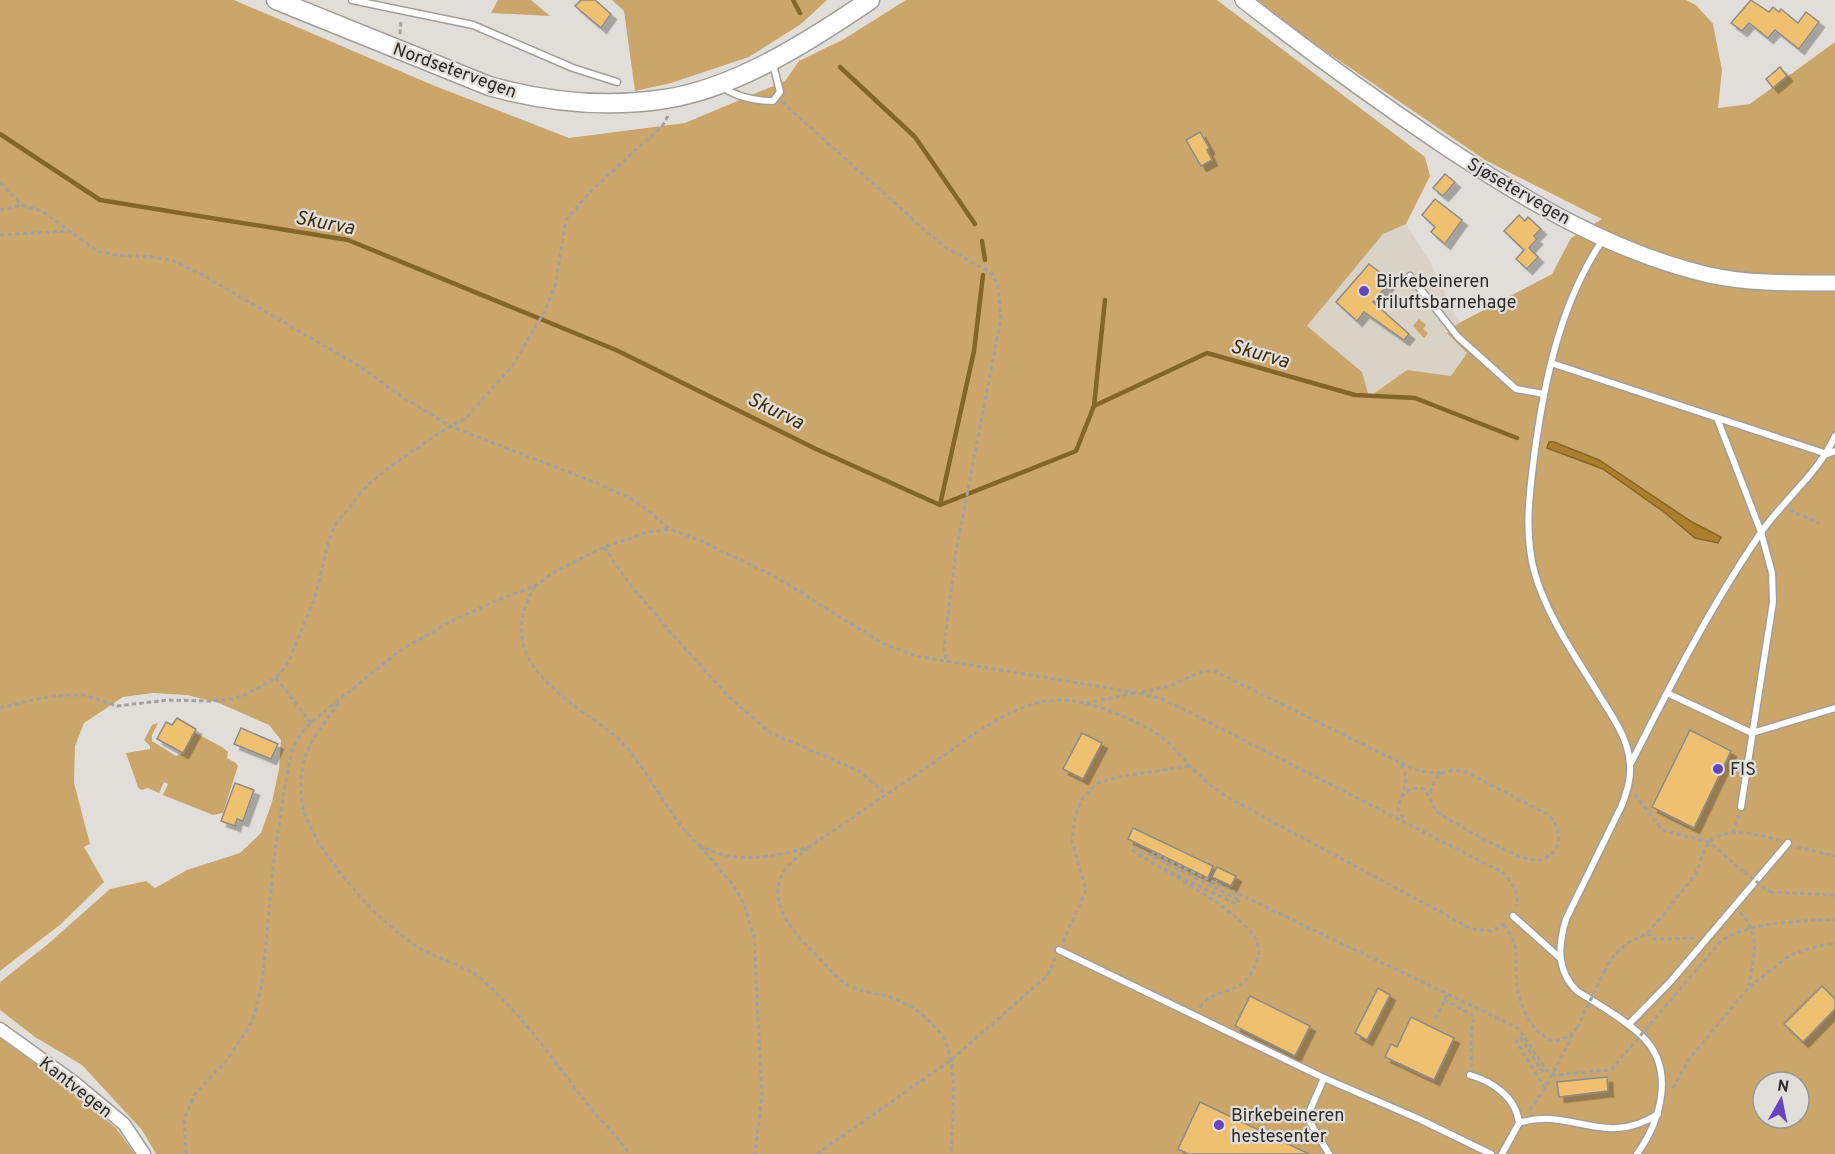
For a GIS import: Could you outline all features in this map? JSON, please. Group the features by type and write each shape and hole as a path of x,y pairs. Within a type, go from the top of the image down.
{"main road":[{"name":"Nordsetervegen","path":"287,2 489,86 520,95 553,100 609,104 667,99 718,84 772,60 870,0"}],"street":[{"name":"Sjøsetervegen","path":"1243,0 1319,59 1502,185 1629,250 1709,275 1773,284 1835,283"},
{"name":"Kantvegen","path":"0,1029 75,1083 123,1124 144,1154"}],"lane":[{"path":"352,0 473,25 573,68 616,82"},
{"path":"718,84 731,93 759,101 774,101 780,92 772,60"},
{"path":"1604,238 1586,267 1563,320 1551,363 1544,394 1528,503 1528,531 1533,567 1546,601 1563,634 1616,721 1627,747 1630,765 1629,785 1566,919 1561,938 1560,958 1562,968 1571,985 1629,1024 1650,1045 1658,1062 1662,1094 1658,1113 1652,1130 1637,1154"},
{"path":"1410,276 1458,337 1508,382 1516,389 1544,394"},
{"path":"1551,363 1827,454 1835,451"},
{"path":"1717,418 1761,532 1772,573 1773,602 1741,807"},
{"path":"1630,765 1688,652 1761,532 1827,454 1835,436"},
{"path":"1667,693 1752,734 1835,708"},
{"path":"1629,1024 1709,938 1788,843"},
{"path":"1513,916 1560,958"},
{"path":"1059,950 1324,1078 1419,1119 1491,1154"},
{"path":"1470,1075 1481,1078 1498,1089 1512,1101 1518,1112 1519,1123 1502,1154"},
{"path":"1324,1078 1307,1116 1329,1154"},
{"path":"1519,1123 1532,1118 1554,1118 1613,1129 1644,1122 1658,1113"}],"path":[{"path":"776,97 943,246 993,274 998,287 1001,318 956,552 944,646 946,661"},
{"path":"0,708 64,695 84,695 117,706 168,700 211,701 244,695 276,678 288,663 315,598 329,538 337,522 368,485 392,465 439,433 452,427 474,409 513,365 546,309 555,286 561,238 566,220 590,192 663,125 668,115 678,111"},
{"path":"0,183 22,205 42,211 97,250 134,258 153,257 171,260 201,274 359,366 404,398 452,427 636,501 670,530 696,539 774,576 882,643 916,656 1162,699 1504,873 1515,888 1518,901 1513,916 1504,925 1491,931 1472,929 1227,796 1205,782 1176,749 1157,734 1117,713 1084,704 1057,700 1023,708 973,736 809,847 788,866 778,884 780,906 788,922 800,939 838,978 849,986 891,998 924,1016 945,1041 953,1074 951,1154"},
{"path":"0,210 22,205"},
{"path":"0,236 71,231"},
{"path":"1379,305 1396,285 1410,276"},
{"path":"1782,507 1819,523"},
{"path":"186,1154 184,1119 195,1094 226,1060 253,1020 262,984 274,858 292,749 302,732 400,650 446,624 495,601 535,586 556,571 604,547 648,532 670,530"},
{"path":"604,547 628,582 729,697 771,733 859,771 886,794"},
{"path":"535,586 521,618 522,641 531,664 555,691 620,740 629,750 675,816 734,886 747,912 754,937 762,1086 755,1154"},
{"path":"1084,704 1170,686 1203,671 1214,671 1418,772 1431,774 1456,770 1466,772 1546,814 1554,820 1559,840 1555,849 1548,856 1540,860 1524,858 1443,816 1436,811 1425,789 1418,787 1409,790 1400,798"},
{"path":"276,678 311,723"},
{"path":"341,699 310,744 303,762 303,809 314,834 354,890 389,924 418,947 440,959 459,964 494,992 534,1037 596,1116 619,1137 630,1154"},
{"path":"1397,761 1404,768 1407,782 1398,809 1405,821"},
{"path":"817,1154 951,1060 1047,976 1086,890 1072,841 1075,816 1083,797 1098,783 1117,777 1189,766"},
{"path":"1430,795 1437,776 1446,771"},
{"path":"1629,785 1662,830 1709,842 1770,892 1835,896"},
{"path":"1733,833 1741,807"},
{"path":"1519,1123 1545,1088 1610,960 1624,945 1647,933 1694,875 1709,842 1722,835 1733,833 1760,835 1835,856"},
{"path":"699,846 720,854 740,857 782,855 809,847"},
{"path":"1152,863 1236,904 1239,900 1135,847 1132,850 1152,863 1189,885 1231,914 1248,927 1258,945 1257,962 1247,979 1235,988 1204,1000 1194,1016"},
{"path":"1152,856 1153,853 1519,1029 1546,1070"},
{"path":"1736,907 1747,919 1755,939 1749,987"},
{"path":"1545,1088 1516,1041 1521,1038 1542,1071 1546,1070 1555,1075 1611,1070 1721,941 1732,934 1754,928 1835,919"},
{"path":"1504,925 1513,939 1517,957 1516,976 1519,996 1532,1025 1540,1034 1555,1041 1570,1036 1574,1032"},
{"path":"1647,933 1655,939 1709,938"},
{"path":"1658,1113 1690,1058 1749,987 1790,955 1835,943"},
{"path":"1435,1019 1448,993"},
{"path":"1444,999 1475,1017 1471,1026 1473,1047 1470,1075"}],"shaded area":[{"path":"0,0 234,0 435,86 569,138 685,123 785,81 799,61 844,39 906,0 1217,0 1425,157 1430,176 1406,224 1383,234 1307,326 1362,372 1369,397 1407,370 1451,376 1467,353 1447,333 1459,323 1552,274 1571,238 1602,219 1485,160 1302,35 1258,0 1686,0 1696,5 1713,24 1722,70 1718,108 1750,104 1835,42 1835,1154 156,1154 142,1130 82,1065 35,1037 0,1010 0,982 48,944 110,889 146,881 155,888 187,870 240,853 261,833 272,802 279,769 281,740 269,725 219,703 187,695 153,693 123,697 84,723 75,746 74,783 90,844 84,847 104,882 61,924 0,971"},
{"path":"498,0 531,0 550,16 491,13"},
{"path":"612,0 827,0 801,24 749,57 671,83 635,91 624,11"},
{"path":"1406,224 1430,262 1459,323 1447,333 1467,352 1451,376 1407,370 1368,397 1307,326 1383,234"},
{"path":"1419,319 1426,325 1423,329 1428,333 1424,338 1413,326"},
{"path":"1549,442 1599,460 1692,522 1721,537 1718,543 1695,538 1664,512 1603,469 1547,448"},
{"path":"158,723 152,735 152,741 176,756 181,754 191,735 186,728 222,747 228,752 227,758 236,763 238,766 223,813 213,815 163,795 168,784 164,782 159,793 148,788 141,790 138,787 126,753 150,749 144,740 152,725"},
{"path":"0,1038 51,1075 116,1128 135,1154 0,1154"}],"building":[{"path":"581,0 595,0 611,14 601,28 575,6"},
{"path":"1751,0 1769,12 1773,7 1779,12 1781,9 1798,23 1806,12 1819,22 1799,49 1775,30 1768,38 1749,23 1742,31 1731,23"},
{"path":"1780,67 1787,76 1773,88 1766,79"},
{"path":"1200,132 1209,148 1207,150 1212,160 1201,166 1186,140"},
{"path":"1445,174 1455,182 1443,196 1433,188"},
{"path":"1435,199 1462,220 1445,244 1431,232 1435,227 1422,215"},
{"path":"1519,215 1525,221 1528,217 1541,229 1534,236 1537,239 1529,248 1538,257 1527,269 1516,259 1524,250 1504,231"},
{"path":"1369,264 1391,281 1373,302 1409,334 1404,340 1364,312 1357,321 1336,302"},
{"path":"177,718 196,729 183,753 157,739 166,722 172,725"},
{"path":"241,728 278,744 271,759 234,744"},
{"path":"1690,730 1731,751 1694,828 1652,807"},
{"path":"1082,733 1102,743 1083,779 1063,769"},
{"path":"235,783 254,790 243,821 237,819 235,826 221,821"},
{"path":"1133,828 1213,866 1208,878 1128,839"},
{"path":"1217,867 1236,876 1231,886 1212,877"},
{"path":"1822,986 1835,999 1835,1009 1803,1042 1784,1024"},
{"path":"1378,988 1390,995 1367,1040 1355,1033"},
{"path":"1250,996 1310,1026 1295,1056 1235,1026"},
{"path":"1411,1017 1454,1038 1434,1080 1385,1057 1391,1044 1397,1047"},
{"path":"1607,1077 1608,1091 1559,1097 1557,1082"},
{"name":"Birkebeineren hestesenter","path":"1200,1102 1309,1154 1188,1154 1178,1149"}],"waterway":[{"path":"793,0 800,13"},
{"path":"840,67 915,137 975,224"},
{"name":"Skurva","path":"0,134 100,200 348,240 616,350 816,449 940,505 1076,451 1094,406 1207,353 1355,395 1415,398 1517,438"},
{"path":"982,241 985,260"},
{"path":"940,505 974,351 983,275"},
{"path":"1094,406 1105,300"}],"place":[{"name":"Birkebeineren friluftsbarnehage","path":"1364,291"},
{"name":"FIS","path":"1718,769"},
{"name":"Birkebeineren hestesenter","path":"1219,1125"}]}
